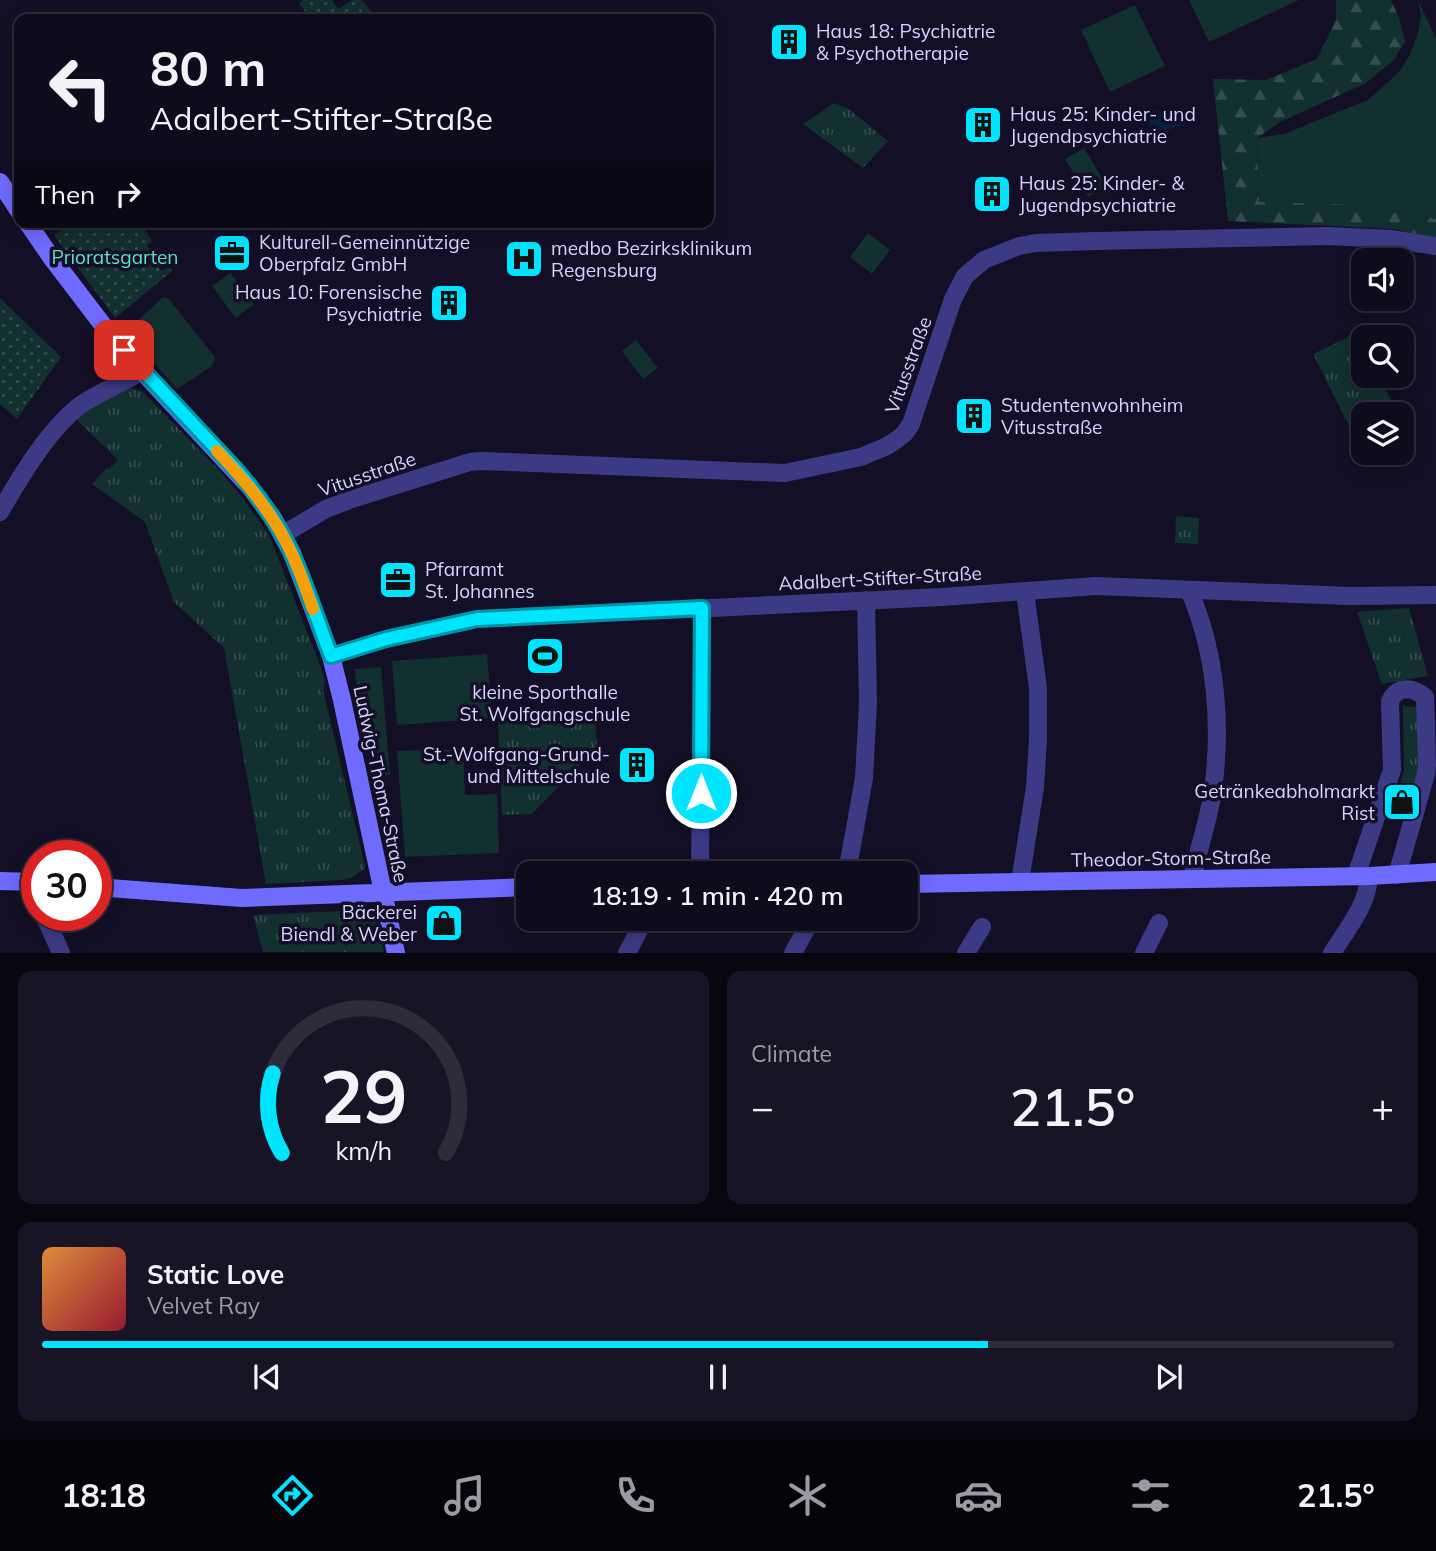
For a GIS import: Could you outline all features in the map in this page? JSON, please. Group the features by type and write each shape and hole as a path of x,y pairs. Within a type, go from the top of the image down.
{"street":[{"path":"0,182 14,203"},
{"name":"Ludwig-Thoma-Straße","path":"31,228 86,304 142,372 250,487 273,518 292,553 331,656 396,953"},
{"name":"Vitusstraße","path":"282,536 326,509 470,462 785,473 861,457 885,447 904,434 911,424 953,299 965,276 984,260 1019,246 1060,242 1328,236 1391,239 1436,246"},
{"path":"0,512 23,472 71,412 84,402 142,372"},
{"name":"Adalbert-Stifter-Straße","path":"331,656 386,639 477,619 1025,592 1096,586 1349,596 1436,595"},
{"path":"1189,590 1206,640 1218,732 1213,792 1192,879"},
{"path":"1020,882 1035,787 1038,738 1038,688 1025,592"},
{"path":"849,861 864,778 869,703 866,600"},
{"path":"700,861 702,608"},
{"path":"1332,953 1362,906 1369,886 1363,876 1392,770 1390,701 1402,690 1416,690 1425,697 1427,765 1397,875"},
{"name":"Theodor-Storm-Straße","path":"918,884 1363,876 1436,872"},
{"path":"0,881 21,881"},
{"path":"112,888 242,898 516,888"},
{"path":"1144,953 1159,923"},
{"path":"966,953 982,927"},
{"path":"51,931 61,953"},
{"path":"628,953 639,931"},
{"path":"793,953 805,931"}],"green space":[{"path":"303,0 332,0 338,9 353,0 362,0 373,14 307,14 299,3"},
{"path":"1189,0 1299,0 1209,42"},
{"path":"1336,0 1391,0 1405,41 1394,60 1366,83 1280,122 1257,138 1259,202 1368,205 1436,219 1436,239 1395,229 1228,221 1213,79 1266,80 1317,59 1336,20"},
{"path":"1418,0 1436,38 1436,219 1368,205 1259,203 1257,138 1284,134 1368,100 1398,73 1410,55 1421,17"},
{"path":"1135,5 1165,66 1110,92 1081,30"},
{"path":"834,103 849,109 888,141 863,168 803,124"},
{"path":"1084,148 1107,186 1088,197 1065,159"},
{"name":"Prioratsgarten","path":"65,228 144,228 152,241 147,245 152,258 162,271 169,267 172,271 115,318 54,235"},
{"path":"868,233 890,250 872,274 850,257"},
{"path":"230,273 254,304 236,318 212,286"},
{"path":"163,297 168,298 215,357 212,366 177,389 126,332"},
{"path":"0,298 61,357 17,419 0,404"},
{"path":"1351,336 1351,388 1385,388 1392,402 1351,402 1351,430 1313,354"},
{"path":"636,340 658,368 643,379 622,351"},
{"path":"132,388 142,391 220,471 269,535 325,681 323,690 365,866 365,870 351,878 266,884 224,648 174,602 145,522 92,484 118,460 74,417 118,392"},
{"path":"1176,516 1199,518 1198,544 1175,543"},
{"path":"1409,608 1428,676 1382,684 1357,612"},
{"path":"487,654 492,718 397,725 392,661"},
{"path":"381,667 390,775 376,776 370,708 359,708 355,669"},
{"path":"1403,706 1417,707 1419,770 1411,793 1399,789 1404,770"},
{"path":"595,716 597,747 532,814 502,815 498,720"},
{"path":"463,749 465,795 497,794 499,853 405,857 397,751"},
{"path":"361,910 363,921 376,919 384,952 263,952 253,915"}],"water":[{"path":"1189,106 1193,114 1188,124 1170,129 1153,131 1144,117 1152,110 1169,111"}],"slow traffic":[{"path":"217,451 250,487 273,518 292,553 313,609"}],"place":[{"name":"Haus 18: Psychiatrie & Psychotherapie","path":"789,42"},
{"name":"Haus 25: Kinder- und Jugendpsychiatrie","path":"983,125"},
{"name":"Haus 25: Kinder- & Jugendpsychiatrie","path":"992,194"},
{"name":"Kulturell-Gemeinnützige Oberpfalz GmbH","path":"232,253"},
{"name":"medbo Bezirksklinikum Regensburg","path":"524,259"},
{"name":"Haus 10: Forensische Psychiatrie","path":"449,303"},
{"name":"Studentenwohnheim Vitusstraße","path":"974,416"},
{"name":"Pfarramt St. Johannes","path":"398,580"},
{"name":"kleine Sporthalle St. Wolfgangschule","path":"545,656"},
{"name":"St.-Wolfgang-Grund- und Mittelschule","path":"637,765"},
{"name":"Getränkeabholmarkt Rist","path":"1402,802"},
{"name":"Bäckerei Biendl & Weber","path":"444,923"}],"route":[{"path":"124,350 238,472 273,518 292,553 331,656 386,639 477,619 702,608 701,793"}]}
